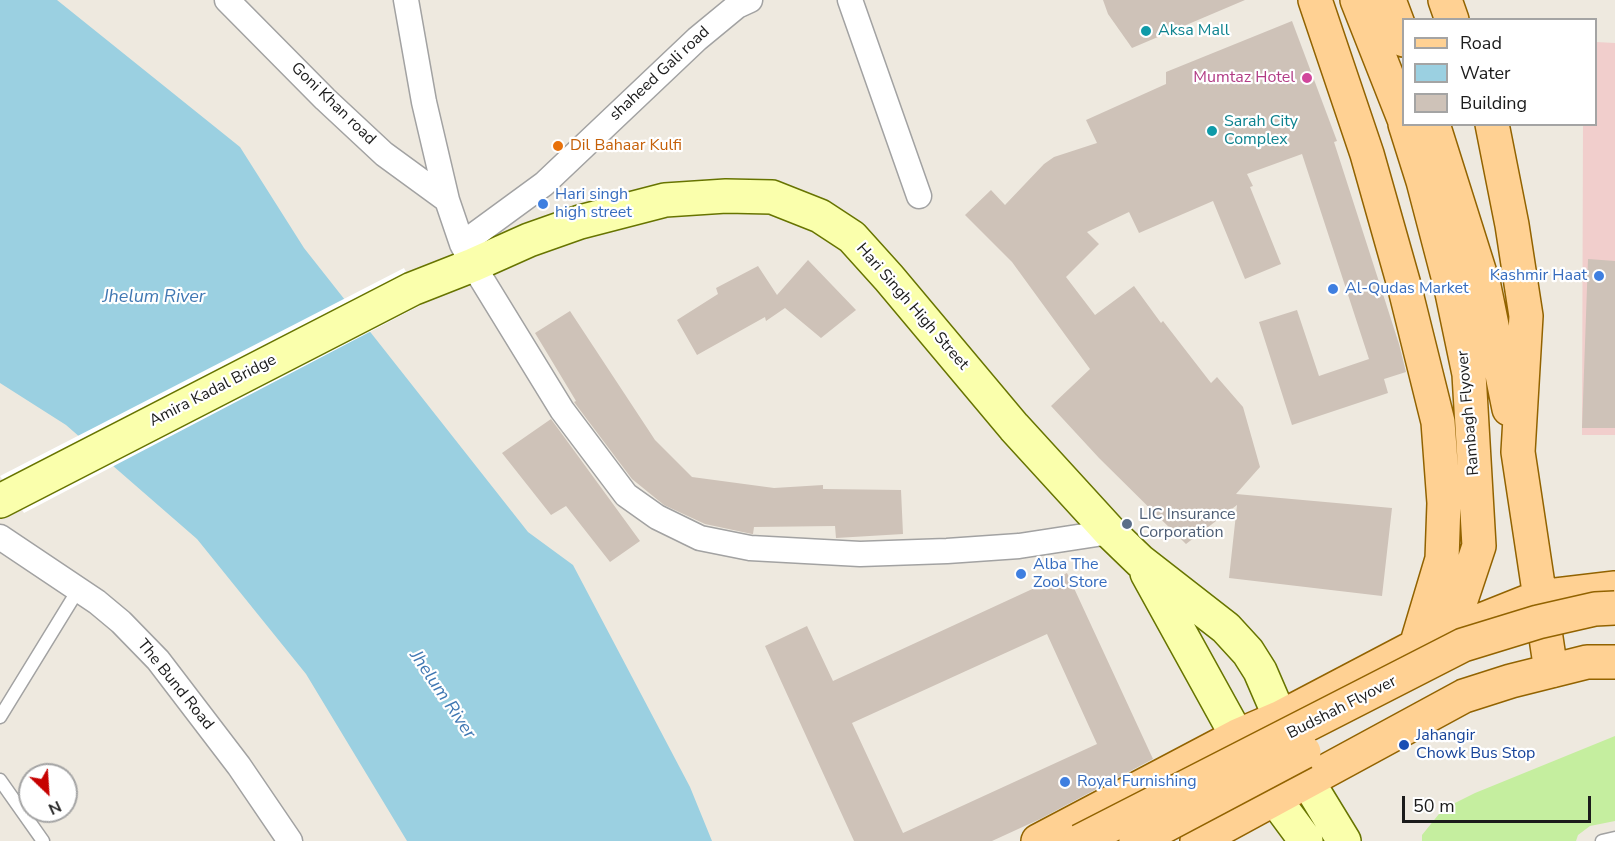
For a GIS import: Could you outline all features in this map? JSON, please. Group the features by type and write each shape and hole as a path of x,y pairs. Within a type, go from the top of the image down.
{"main road":[{"path":"1316,0 1367,154 1404,285 1438,422"},
{"path":"1358,0 1402,114"},
{"path":"1389,0 1402,35"},
{"path":"1445,0 1451,18"},
{"name":"Rambagh Flyover","path":"1406,126 1451,288 1469,374 1479,546 1450,633"},
{"name":"Rambagh Flyover","path":"1434,126 1484,286 1518,452"},
{"path":"1492,126 1512,225 1526,316 1518,452 1551,671"},
{"name":"Hari Singh High Street","path":"412,289 468,255 529,240 580,222 665,200 726,196 772,197 820,216 852,237 1014,427 1110,532 1140,561"},
{"path":"1416,646 1443,559 1444,503 1438,422 1441,348 1440,246"},
{"name":"Amira Kadal Bridge","path":"7,497 412,289"},
{"path":"1140,561 1226,628 1248,651 1260,671 1308,782 1344,841"},
{"path":"1140,561 1237,736 1252,768 1306,841"},
{"path":"1038,841 1237,736 1279,718 1416,646 1539,597 1615,588"},
{"name":"Budshah Flyover","path":"1080,841 1463,645 1538,622 1595,609 1615,608"},
{"name":"Budshah Flyover","path":"1136,841 1473,661 1543,640 1615,627"},
{"path":"1197,841 1464,696 1587,662 1615,662"}],"street":[{"name":"Goni Khan road","path":"227,0 325,99 384,154 447,200"},
{"path":"406,0 424,102 447,200 468,255 562,410 626,495 657,517 700,538 750,548 860,554 946,551 1019,546 1110,532"},
{"path":"850,0 919,196"},
{"name":"shaheed Gali road","path":"468,255 697,39 740,2"},
{"name":"The Bund Road","path":"0,537 121,622 158,660 239,766 290,841"}],"lane":[{"path":"0,717 78,590"},
{"path":"0,780 43,841"},
{"path":"1602,841 1615,838"}],"shaded area":[{"name":"Kashmir Haat","path":"1597,42 1615,43 1615,435 1582,435 1583,126 1597,126"}],"green space":[{"path":"1615,736 1615,821 1590,826 1578,835 1576,841 1422,841 1422,835 1443,809 1475,793"}],"water":[{"name":"Jhelum River","path":"0,0 57,0 240,147 304,248 528,532 573,565 690,787 712,841 407,841 306,674 197,539 66,425 0,383"}],"pier":[{"path":"404,268 423,304 24,513 0,476"}],"building":[{"name":"Aksa Mall","path":"1103,0 1245,0 1132,48 1108,14"},
{"path":"1292,21 1337,141 1334,142 1399,344 1406,372 1384,379 1388,393 1292,425 1259,322 1297,310 1319,376 1369,359 1302,154 1247,174 1281,264 1245,279 1213,201 1139,233 1129,212 1087,232 1099,244 1066,277 1095,315 1134,286 1161,323 1163,321 1211,383 1217,377 1243,407 1260,467 1236,494 1392,508 1382,596 1229,578 1237,505 1186,544 1099,458 1051,406 1090,369 1012,262 965,215 991,190 1005,205 1044,164 1054,157 1097,143 1086,120 1166,84 1166,72"},
{"path":"1588,259 1615,261 1615,428 1582,428"},
{"path":"808,260 856,310 821,338 785,308 766,321 765,317 697,355 677,320 718,294 716,288 758,266 777,295"},
{"path":"570,311 655,440 692,477 774,488 823,485 823,489 901,490 903,534 836,538 835,526 754,527 752,534 705,524 664,505 632,479 574,402 576,401 535,333"},
{"path":"551,419 640,541 610,562 566,506 551,515 502,453"},
{"path":"1067,573 1153,759 1040,819 992,841 854,841 765,646 807,626 833,681","holes":["1047,634 1097,744 903,833 852,723"]}],"place":[{"name":"Aksa Mall","path":"1146,31"},
{"name":"Mumtaz Hotel","path":"1307,78"},
{"name":"Sarah City Complex","path":"1212,131"},
{"name":"Dil Bahaar Kulfi","path":"558,146"},
{"name":"Hari singh high street","path":"543,204"},
{"name":"Kashmir Haat","path":"1599,276"},
{"name":"Al-Qudas Market","path":"1333,289"},
{"name":"LIC Insurance Corporation","path":"1127,524"},
{"name":"Alba The Zool Store","path":"1021,574"},
{"name":"Jahangir Chowk Bus Stop","path":"1404,745"},
{"name":"Royal Furnishing","path":"1065,782"}]}
